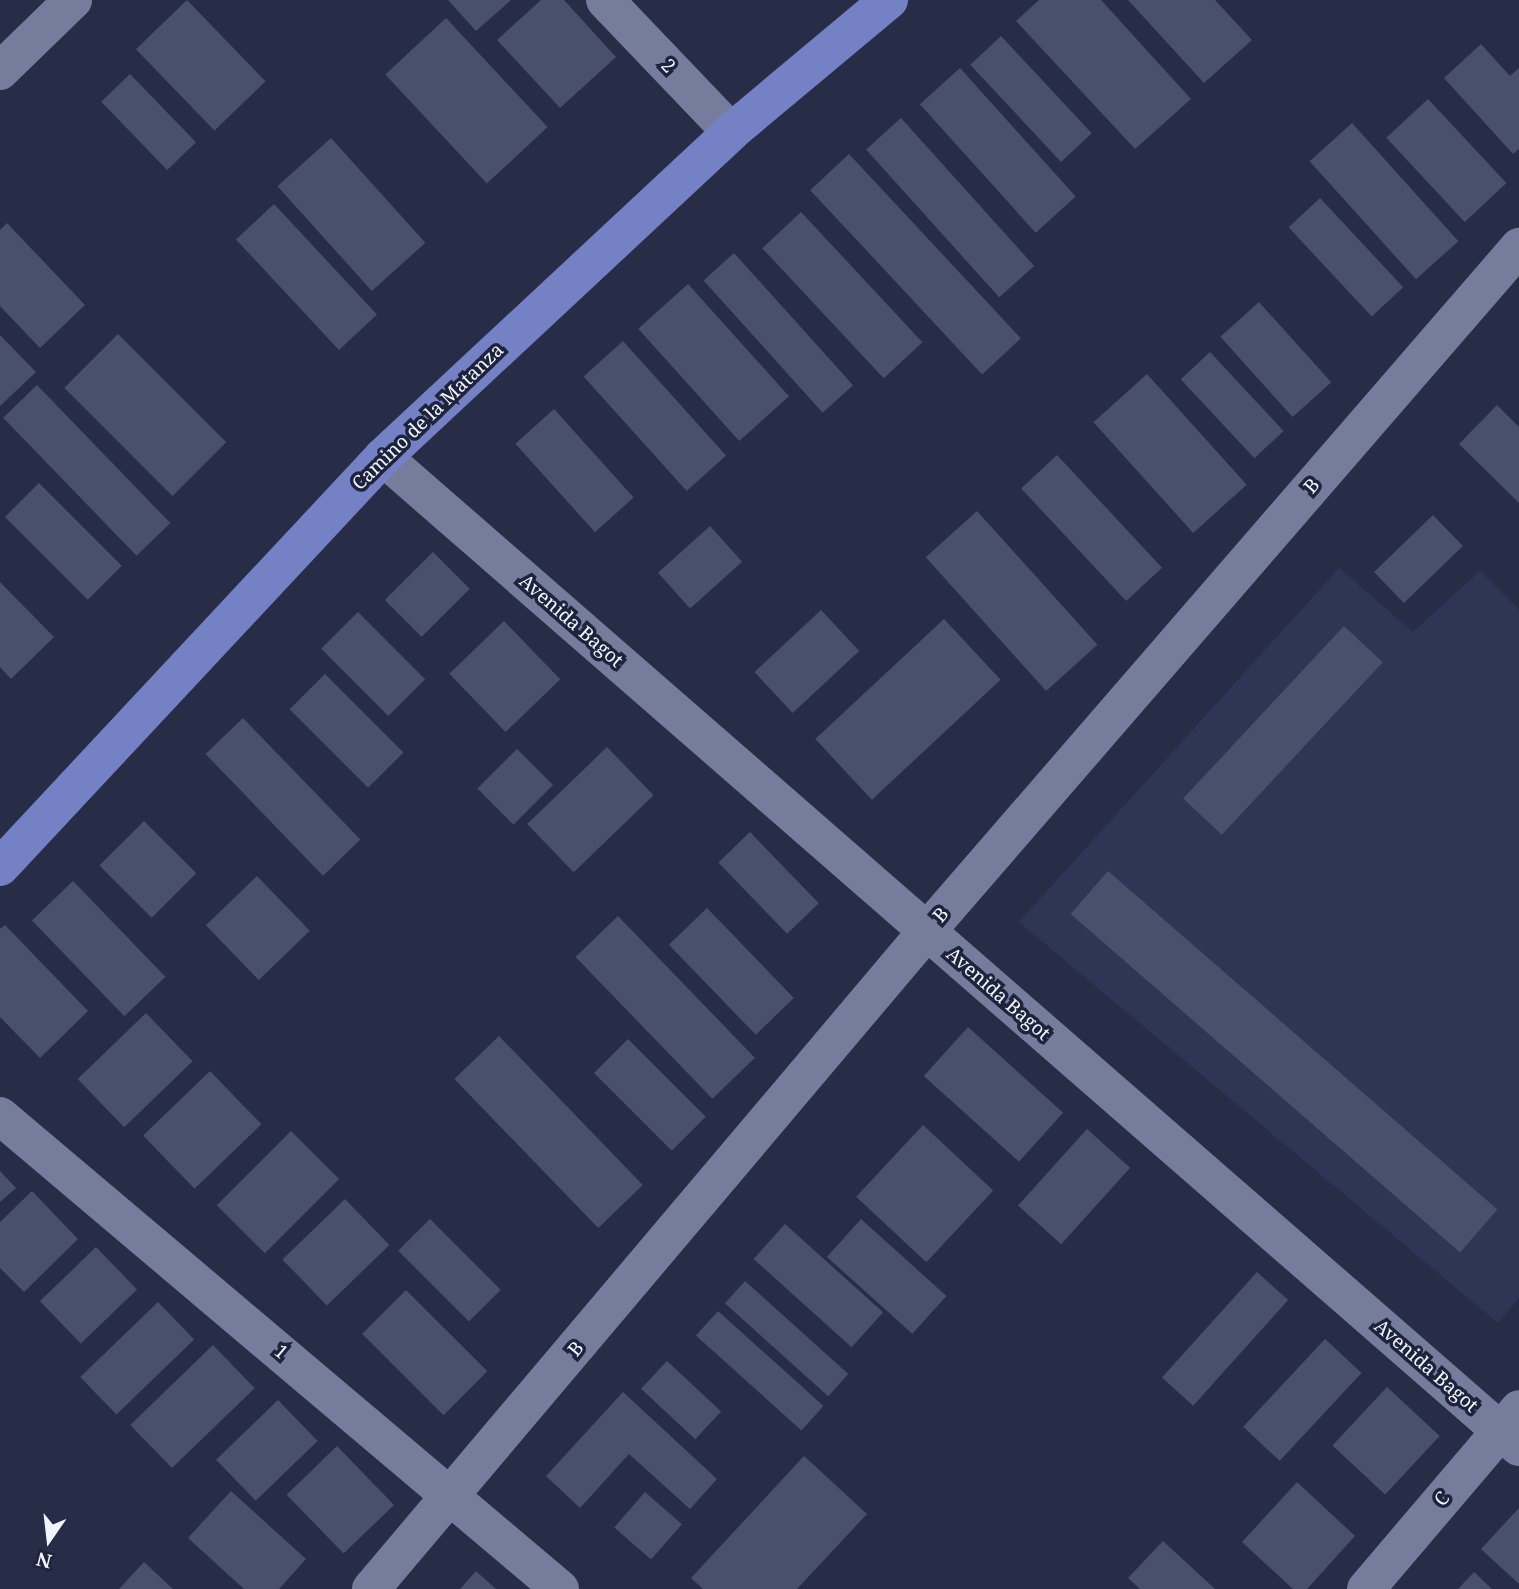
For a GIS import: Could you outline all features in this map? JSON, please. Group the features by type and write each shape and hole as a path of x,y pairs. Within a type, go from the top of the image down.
{"main road":[{"name":"Camino de la Matanza","path":"0,867 383,457 731,132 889,0"}],"street":[{"path":"0,71 73,0"},
{"name":"2","path":"605,0 731,132"},
{"name":"B","path":"372,1589 927,932 1519,247"},
{"name":"Avenida Bagot","path":"383,457 927,932 1513,1429"},
{"name":"1","path":"0,1116 560,1589"},
{"name":"C","path":"1366,1589 1513,1429"}],"shaded area":[{"path":"1339,568 1413,632 1480,571 1519,610 1519,1298 1498,1323 1019,922"}],"building":[{"path":"187,0 265,81 214,131 136,49"},
{"path":"448,0 511,0 476,31"},
{"path":"541,0 564,0 616,57 560,108 497,40"},
{"path":"1039,0 1101,0 1191,99 1135,149 1016,21"},
{"path":"1128,0 1215,0 1252,40 1204,83"},
{"path":"446,18 548,127 487,184 385,75"},
{"path":"1001,36 1092,133 1061,162 970,65"},
{"path":"1481,44 1510,76 1519,68 1519,149 1513,154 1444,78"},
{"path":"960,68 1076,197 1036,233 920,104"},
{"path":"130,74 196,142 167,170 101,102"},
{"path":"1428,99 1506,183 1465,222 1386,138"},
{"path":"901,118 1034,266 999,297 866,149"},
{"path":"1352,123 1458,241 1416,279 1310,161"},
{"path":"331,138 425,243 372,291 277,186"},
{"path":"849,154 1021,338 982,374 810,190"},
{"path":"1320,198 1403,287 1372,317 1289,227"},
{"path":"274,204 377,314 339,350 236,239"},
{"path":"801,212 922,342 884,378 762,248"},
{"path":"7,223 85,305 40,348 0,306 0,230"},
{"path":"734,253 853,385 823,413 704,280"},
{"path":"688,284 789,396 739,441 638,329"},
{"path":"1259,302 1331,382 1293,417 1220,337"},
{"path":"118,334 226,442 172,496 64,388"},
{"path":"0,335 36,372 0,406"},
{"path":"623,341 726,455 687,491 584,376"},
{"path":"1210,352 1284,431 1254,458 1181,379"},
{"path":"1147,374 1247,485 1193,533 1093,422"},
{"path":"37,385 170,523 137,556 3,418"},
{"path":"1497,405 1519,427 1519,503 1459,444"},
{"path":"554,409 634,497 595,532 515,444"},
{"path":"1057,455 1162,568 1126,601 1021,488"},
{"path":"39,483 122,566 88,600 5,517"},
{"path":"977,511 1097,645 1046,691 926,557"},
{"path":"1433,515 1463,546 1404,603 1374,572"},
{"path":"710,526 742,562 690,609 658,573"},
{"path":"433,552 470,589 422,637 385,600"},
{"path":"0,582 54,637 11,679 0,667"},
{"path":"821,610 859,651 793,713 754,672"},
{"path":"358,612 425,679 388,716 321,649"},
{"path":"944,619 1001,680 872,800 815,739"},
{"path":"504,621 560,679 506,732 449,674"},
{"path":"1344,626 1383,662 1222,835 1183,799"},
{"path":"325,674 403,752 368,788 290,709"},
{"path":"243,718 360,840 323,876 206,754"},
{"path":"607,747 654,795 574,872 527,824"},
{"path":"517,749 553,785 513,825 477,789"},
{"path":"144,821 196,873 152,918 99,866"},
{"path":"750,832 819,903 787,934 718,863"},
{"path":"1108,871 1497,1210 1460,1253 1071,914"},
{"path":"257,876 310,931 259,980 206,925"},
{"path":"73,881 165,977 124,1016 32,921"},
{"path":"707,908 794,998 756,1035 669,945"},
{"path":"618,916 755,1058 712,1099 576,957"},
{"path":"5,925 88,1011 40,1058 0,1017 0,929"},
{"path":"146,1013 193,1061 124,1127 78,1079"},
{"path":"968,1027 1063,1113 1019,1162 924,1076"},
{"path":"499,1036 643,1185 598,1228 454,1079"},
{"path":"628,1039 706,1117 672,1151 594,1073"},
{"path":"210,1071 261,1124 195,1189 143,1136"},
{"path":"923,1125 993,1190 926,1262 856,1197"},
{"path":"1087,1129 1130,1168 1061,1244 1018,1206"},
{"path":"291,1131 339,1179 265,1253 217,1205"},
{"path":"0,1171 16,1188 0,1202"},
{"path":"32,1191 78,1239 24,1292 0,1268 0,1222"},
{"path":"345,1199 389,1245 327,1305 282,1259"},
{"path":"430,1219 501,1290 469,1322 398,1251"},
{"path":"861,1219 946,1296 912,1334 827,1257"},
{"path":"785,1224 883,1312 852,1347 754,1259"},
{"path":"96,1247 137,1289 81,1344 40,1301"},
{"path":"1257,1272 1288,1300 1193,1406 1162,1378"},
{"path":"745,1281 848,1374 828,1396 725,1303"},
{"path":"406,1290 487,1371 443,1415 362,1334"},
{"path":"158,1302 194,1339 116,1414 80,1377"},
{"path":"718,1311 824,1406 801,1431 696,1336"},
{"path":"1325,1339 1362,1373 1280,1461 1243,1427"},
{"path":"213,1345 255,1388 172,1468 130,1425"},
{"path":"667,1361 721,1411 695,1439 641,1389"},
{"path":"1387,1387 1440,1436 1385,1495 1332,1446"},
{"path":"623,1392 717,1479 690,1509 629,1454 580,1508 546,1476"},
{"path":"278,1400 318,1441 256,1501 216,1460"},
{"path":"337,1446 394,1505 344,1554 287,1495"},
{"path":"804,1456 867,1514 797,1589 703,1589 691,1578"},
{"path":"1297,1482 1355,1536 1307,1589 1293,1589 1242,1542"},
{"path":"231,1491 306,1559 279,1589 244,1589 188,1538"},
{"path":"645,1492 682,1524 651,1560 614,1527"},
{"path":"1519,1508 1519,1584 1481,1549"},
{"path":"1163,1541 1215,1589 1140,1589 1128,1578"},
{"path":"144,1562 173,1589 119,1589"},
{"path":"476,1571 496,1589 460,1589"},
{"path":"1474,1572 1492,1589 1458,1589"}]}
